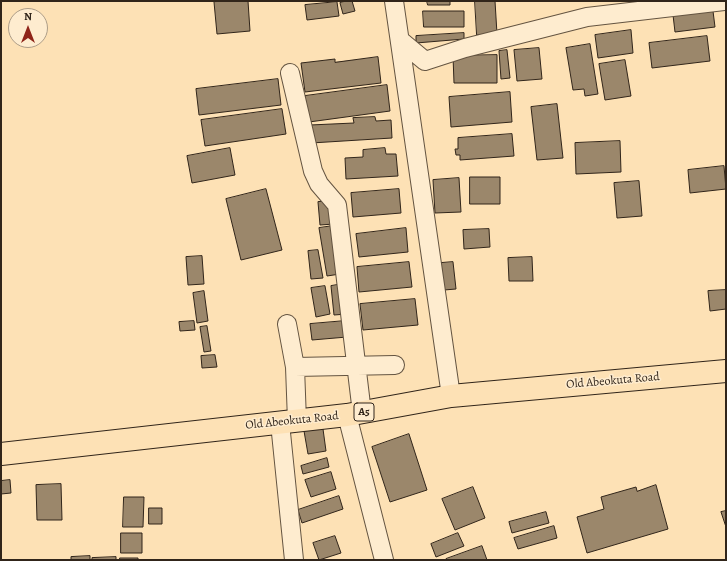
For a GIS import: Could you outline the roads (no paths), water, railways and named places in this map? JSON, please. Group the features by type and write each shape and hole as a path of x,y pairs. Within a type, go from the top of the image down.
{"highway":[{"name":"Old Abeokuta Road","path":"1,454 354,414 451,396 726,371"}],"street":[{"path":"394,1 401,41 451,396"},
{"path":"401,41 425,61 465,48 587,17 724,1"},
{"path":"290,73 314,171 319,184 337,205 357,366 354,414 384,560"},
{"path":"287,324 295,366 288,422 294,560"},
{"path":"295,366 395,366"}]}
